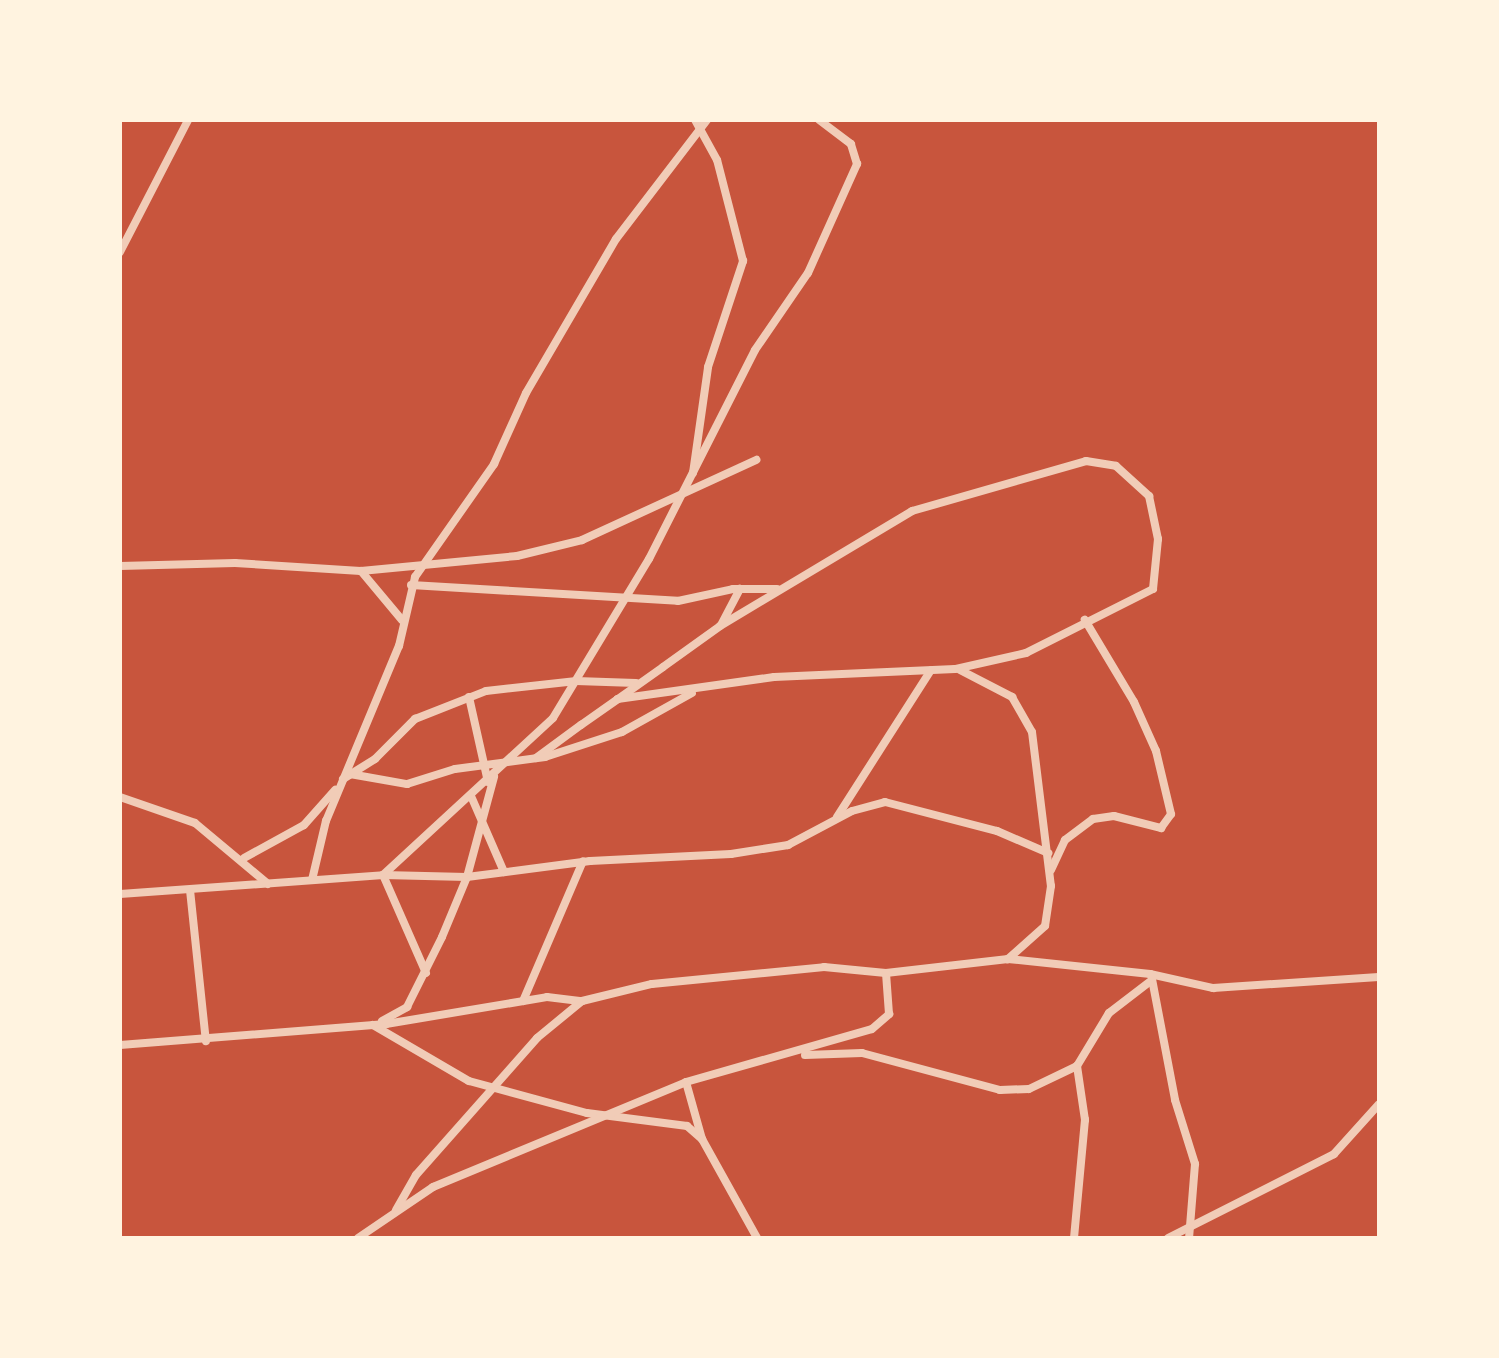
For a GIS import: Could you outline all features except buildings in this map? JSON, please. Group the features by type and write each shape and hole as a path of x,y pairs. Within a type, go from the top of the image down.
{"street":[{"path":"120,252 188,120"},
{"path":"383,874 510,762 553,718 687,492 755,350 808,273 857,164 851,144 820,120"},
{"path":"693,478 708,367 743,260 717,160 701,123"},
{"path":"312,880 346,777 382,694 411,585 494,464 526,393 616,238 701,123"},
{"path":"120,566 235,563 362,571 517,556 582,540 756,460"},
{"path":"536,758 618,698 720,626 912,511 1065,466 1103,461 1130,475 1150,496 1156,582 1026,654 955,669 774,677 618,698"},
{"path":"362,571 402,620"},
{"path":"411,585 678,601 740,589 778,589"},
{"path":"720,626 740,589"},
{"path":"1050,870 1065,840 1093,819 1114,816 1161,828 1172,814 1156,750 1134,702 1085,620"},
{"path":"955,669 996,686 1026,713 1050,870 1045,926 1008,958"},
{"path":"834,820 930,670"},
{"path":"244,858 304,825 346,777 415,720 469,697 576,681 642,682"},
{"path":"346,777 407,784 486,765 536,758 622,732 696,690"},
{"path":"373,1025 408,1007 467,877 484,822 491,779 469,697"},
{"path":"471,796 504,872"},
{"path":"120,797 194,822 244,858 268,884"},
{"path":"120,894 383,874 467,877 583,862 774,848 834,820 902,802 1048,853"},
{"path":"523,1001 583,862"},
{"path":"383,874 426,973"},
{"path":"190,890 206,1041"},
{"path":"120,1045 373,1025 523,1001 582,1002 652,984 796,969 886,973 1008,958 1228,988 1379,977"},
{"path":"358,1238 432,1187 686,1082 795,1055 884,1021 892,1002 886,973"},
{"path":"795,1055 862,1053 1022,1091 1077,1066 1109,1013 1151,977"},
{"path":"1151,977 1195,1164 1188,1238"},
{"path":"396,1210 416,1175 537,1038 582,1002"},
{"path":"373,1025 449,1072 494,1089 687,1126 702,1140"},
{"path":"1074,1238 1085,1120 1077,1066"},
{"path":"686,1082 702,1140 757,1238"},
{"path":"1168,1238 1192,1222 1334,1154 1379,1104"}]}
